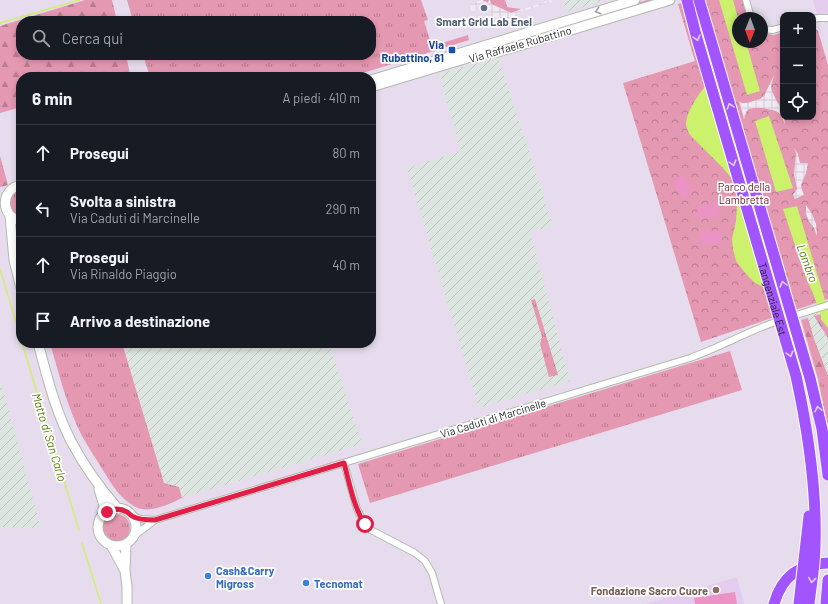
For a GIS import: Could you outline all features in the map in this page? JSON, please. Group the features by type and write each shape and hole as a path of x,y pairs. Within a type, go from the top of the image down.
{"highway":[{"name":"Tangenziale Est","path":"687,0 700,50 796,376 804,411 813,486 816,548 809,604"},
{"name":"Tangenziale Est","path":"698,0 810,378 822,429 828,475"},
{"path":"799,604 813,486"},
{"path":"774,604 776,595 784,582 799,569 808,565 828,563"},
{"path":"826,604 828,580"}],"street":[{"name":"Via Raffaele Rubattino","path":"376,78 635,0"},
{"name":"Via Raffaele Rubattino","path":"376,86 481,54 498,52 670,0"},
{"path":"746,0 749,12"},
{"path":"816,18 828,18"},
{"path":"768,30 780,28"},
{"path":"16,186 4,196 5,212 13,245 16,268"},
{"path":"5,212 16,219"},
{"path":"13,245 16,236"},
{"name":"Via Caduti di Marcinelle","path":"134,536 155,520 690,358 768,324 828,305"},
{"path":"39,348 58,410 71,441 98,484 118,509"},
{"path":"344,463 357,508 363,521 371,530 415,553 424,561 432,573 441,604"},
{"path":"98,484 103,500 104,514"},
{"path":"118,509 125,511 132,516 136,524 134,536 126,544 117,546 111,545 103,540 99,531 100,521 104,514 111,510 118,509"},
{"name":"Via Caduti di Marcinelle","path":"132,516 141,519 155,520"},
{"path":"126,544 125,570 128,586 127,604"},
{"path":"111,545 125,570"}],"shaded area":[{"path":"482,0 488,3 490,0 491,4 511,13 551,0 552,2 516,13 516,16 504,19 507,28 503,29 500,17 490,19 491,16 488,7 482,5 474,7 475,13 472,13 470,4"},
{"path":"563,0 606,0 566,12"},
{"path":"813,0 828,0 828,13 817,14"},
{"path":"498,57 553,226 530,232 570,381 479,408 407,168 461,151 439,74"},
{"path":"774,75 771,87 780,106 780,114 776,111 763,108 754,108 749,109 746,112 744,119 739,101 742,103 747,103 760,99 764,96"},
{"path":"794,148 798,154 800,163 808,163 801,185 804,195 795,199 793,195 797,189 794,174 796,153"},
{"path":"682,175 694,191 684,199 672,182"},
{"path":"718,204 719,216 698,218 697,206"},
{"path":"806,205 816,224 817,236 806,214"},
{"path":"721,230 722,243 701,245 700,232"},
{"path":"818,308 821,319 828,328 828,376 814,339 806,312"},
{"path":"124,348 331,348 362,444 182,498 179,487 164,483"},
{"path":"0,379 41,528 0,527"},
{"name":"Fondazione Sacro Cuore","path":"737,577 744,604 646,604"},
{"path":"735,592 737,604 695,604 694,598"}],"green space":[{"path":"85,0 112,0 116,16 33,16"},
{"path":"127,0 421,0 428,20 424,21 432,46 468,35 469,40 366,72 148,72 145,60 376,60 376,16 132,16"},
{"path":"482,0 505,0 507,7 521,9 511,13"},
{"path":"647,0 656,0 376,84 376,81"},
{"name":"Parco della Lambretta","path":"693,0 743,0 746,12 732,12 732,48 768,48 768,34 774,35 780,33 780,120 816,120 816,29 818,31 828,65 828,299 701,342 623,83 695,61 678,4"},
{"path":"16,21 16,60 127,60 130,72 16,72 16,108 0,113 0,26"},
{"path":"0,156 8,185 0,187"},
{"path":"16,191 16,213 11,209 9,202 12,195"},
{"path":"535,299 558,375 549,377 540,344 542,337 531,300"},
{"path":"821,314 821,319 828,328 828,338 814,316"},
{"path":"808,318 828,376 818,379 801,320"},
{"path":"51,348 124,348 164,483 179,487 182,498 154,509 143,509 132,505 121,496 108,479 82,436 72,414"},
{"path":"730,351 742,390 370,503 358,464"},
{"path":"828,376 828,428 818,379"},
{"path":"116,514 126,518 130,528 126,538 116,542 106,538 102,528 106,518"}],"water":[{"path":"719,0 733,0 736,12 732,12 732,44"},
{"path":"733,48 748,48 760,91 747,95"},
{"path":"725,76 792,293 763,287 755,283 736,261 732,239 736,221 738,192 733,180 723,168 688,132 686,125 687,119 695,100 709,83"},
{"path":"769,116 793,188 776,192 755,121"},
{"path":"797,206 824,297 816,300 806,278 783,209"},
{"path":"828,313 828,328 821,319 821,316"}],"waterway":[{"name":"Matto di San Carlo","path":"24,16 79,0"},
{"name":"Matto di San Carlo","path":"0,23 16,18"},
{"name":"Matto di San Carlo","path":"0,269 16,322"},
{"name":"Lambro","path":"816,288 825,314 828,318"},
{"name":"Matto di San Carlo","path":"24,348 79,530"},
{"name":"Matto di San Carlo","path":"82,543 101,604"}],"place":[{"name":"Smart Grid Lab Enel","path":"484,8"},
{"name":"Via Rubattino, 81","path":"452,50"},
{"name":"Cash&Carry Migross","path":"208,576"},
{"name":"Tecnomat","path":"306,583"},
{"name":"Fondazione Sacro Cuore","path":"716,590"}],"route":[{"path":"107,512 114,509 122,509 132,516 141,519 155,520 344,463 357,508 365,524"}]}
